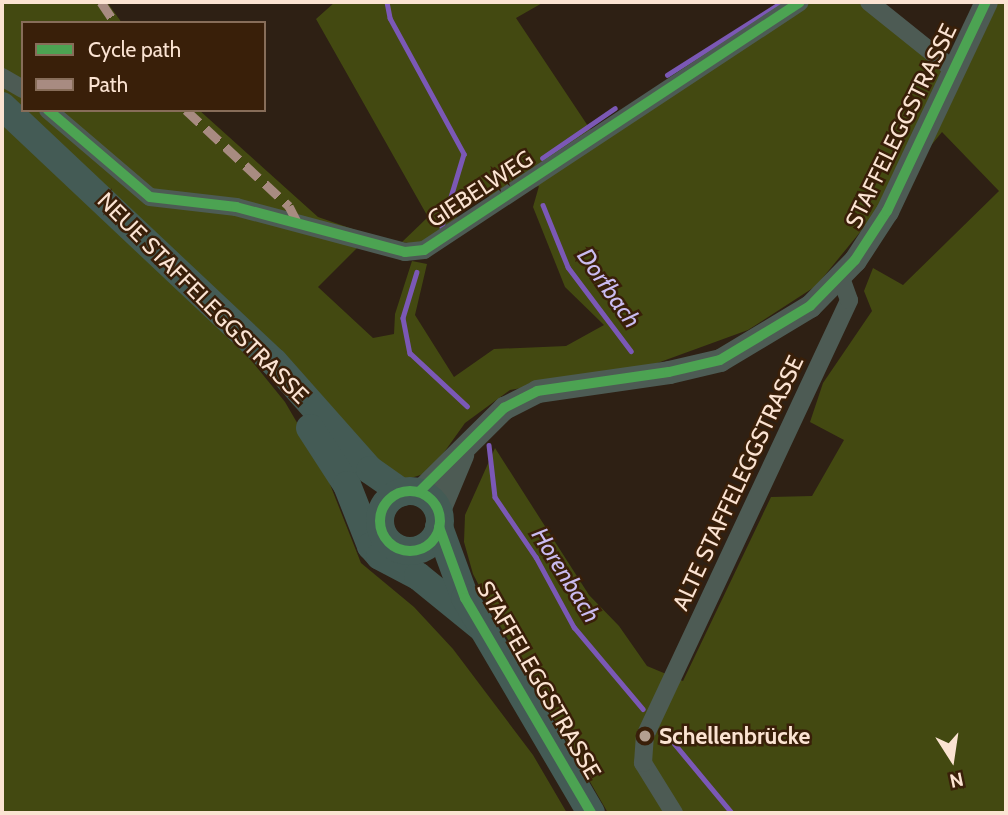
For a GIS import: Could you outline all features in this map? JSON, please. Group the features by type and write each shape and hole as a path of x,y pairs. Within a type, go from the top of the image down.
{"main road":[{"name":"NEUE STAFFELEGGSTRASSE","path":"2,106 237,331 274,362 370,470 425,505"},
{"path":"237,331 329,453 380,556 418,576 482,628"},
{"path":"329,453 346,463 360,479 381,517 384,536 407,550 428,545 425,505 389,499 381,517"},
{"name":"STAFFELEGGSTRASSE","path":"425,505 465,598 592,813"},
{"name":"STAFFELEGGSTRASSE","path":"407,550 465,598"}],"street":[{"name":"GIEBELWEG","path":"50,112 150,197 236,206 405,252 424,250 800,2"},
{"path":"869,2 954,70"},
{"name":"STAFFELEGGSTRASSE","path":"425,505 477,432 504,408 537,391 669,372 720,360 810,306 841,278 887,211 986,2"},
{"path":"2,77 21,88"},
{"name":"ALTE STAFFELEGGSTRASSE","path":"674,813 649,776 641,751 658,707 849,300 841,278"}],"green space":[{"path":"2,2 107,2 121,21 21,21 21,112 201,112 318,217 370,235 318,287 373,338 394,334 395,314 412,261 427,264 415,315 454,377 494,349 566,346 604,325 565,287 533,207 539,186 490,197 476,180 441,248 402,242 428,217 316,19 335,2 544,2 516,18 596,138 800,2 869,2 954,70 987,2 1006,2 1006,813 608,813 499,624 473,574 464,542 465,515 495,448 589,595 619,626 647,666 683,681 771,497 812,496 844,440 810,422 823,383 872,311 864,291 873,268 903,285 999,191 942,132 816,286 748,330 652,365 510,390 465,423 430,472 395,483 2,94"},
{"path":"2,122 238,344 285,402 324,469 361,563 414,607 453,649 533,755 567,813 2,813"}],"waterway":[{"name":"Horenbach","path":"387,2 390,18 464,154 442,227"},
{"name":"Dorfbach","path":"667,75 782,2"},
{"name":"Dorfbach","path":"542,158 615,108"},
{"name":"Dorfbach","path":"543,205 568,267 631,351"},
{"name":"Horenbach","path":"417,272 403,318 410,353 467,406"},
{"name":"Horenbach","path":"489,445 495,497 536,557 574,627 643,709"},
{"name":"Horenbach","path":"664,731 732,813"}],"marked path":[{"path":"101,2 114,21"},
{"path":"188,112 289,206 298,224"}],"cycle path":[{"path":"50,112 150,197 236,207 405,252 424,250 800,2"},
{"path":"419,492 504,408 537,391 669,372 720,360 810,306 855,260 887,211 986,2"},
{"path":"410,491 427,496 435,504 440,521 435,538 427,546 410,551 393,546 385,538 380,521 385,504 393,496 410,491"},
{"path":"439,527 465,598 591,813"}],"place":[{"name":"Schellenbrücke","path":"645,736"}]}
